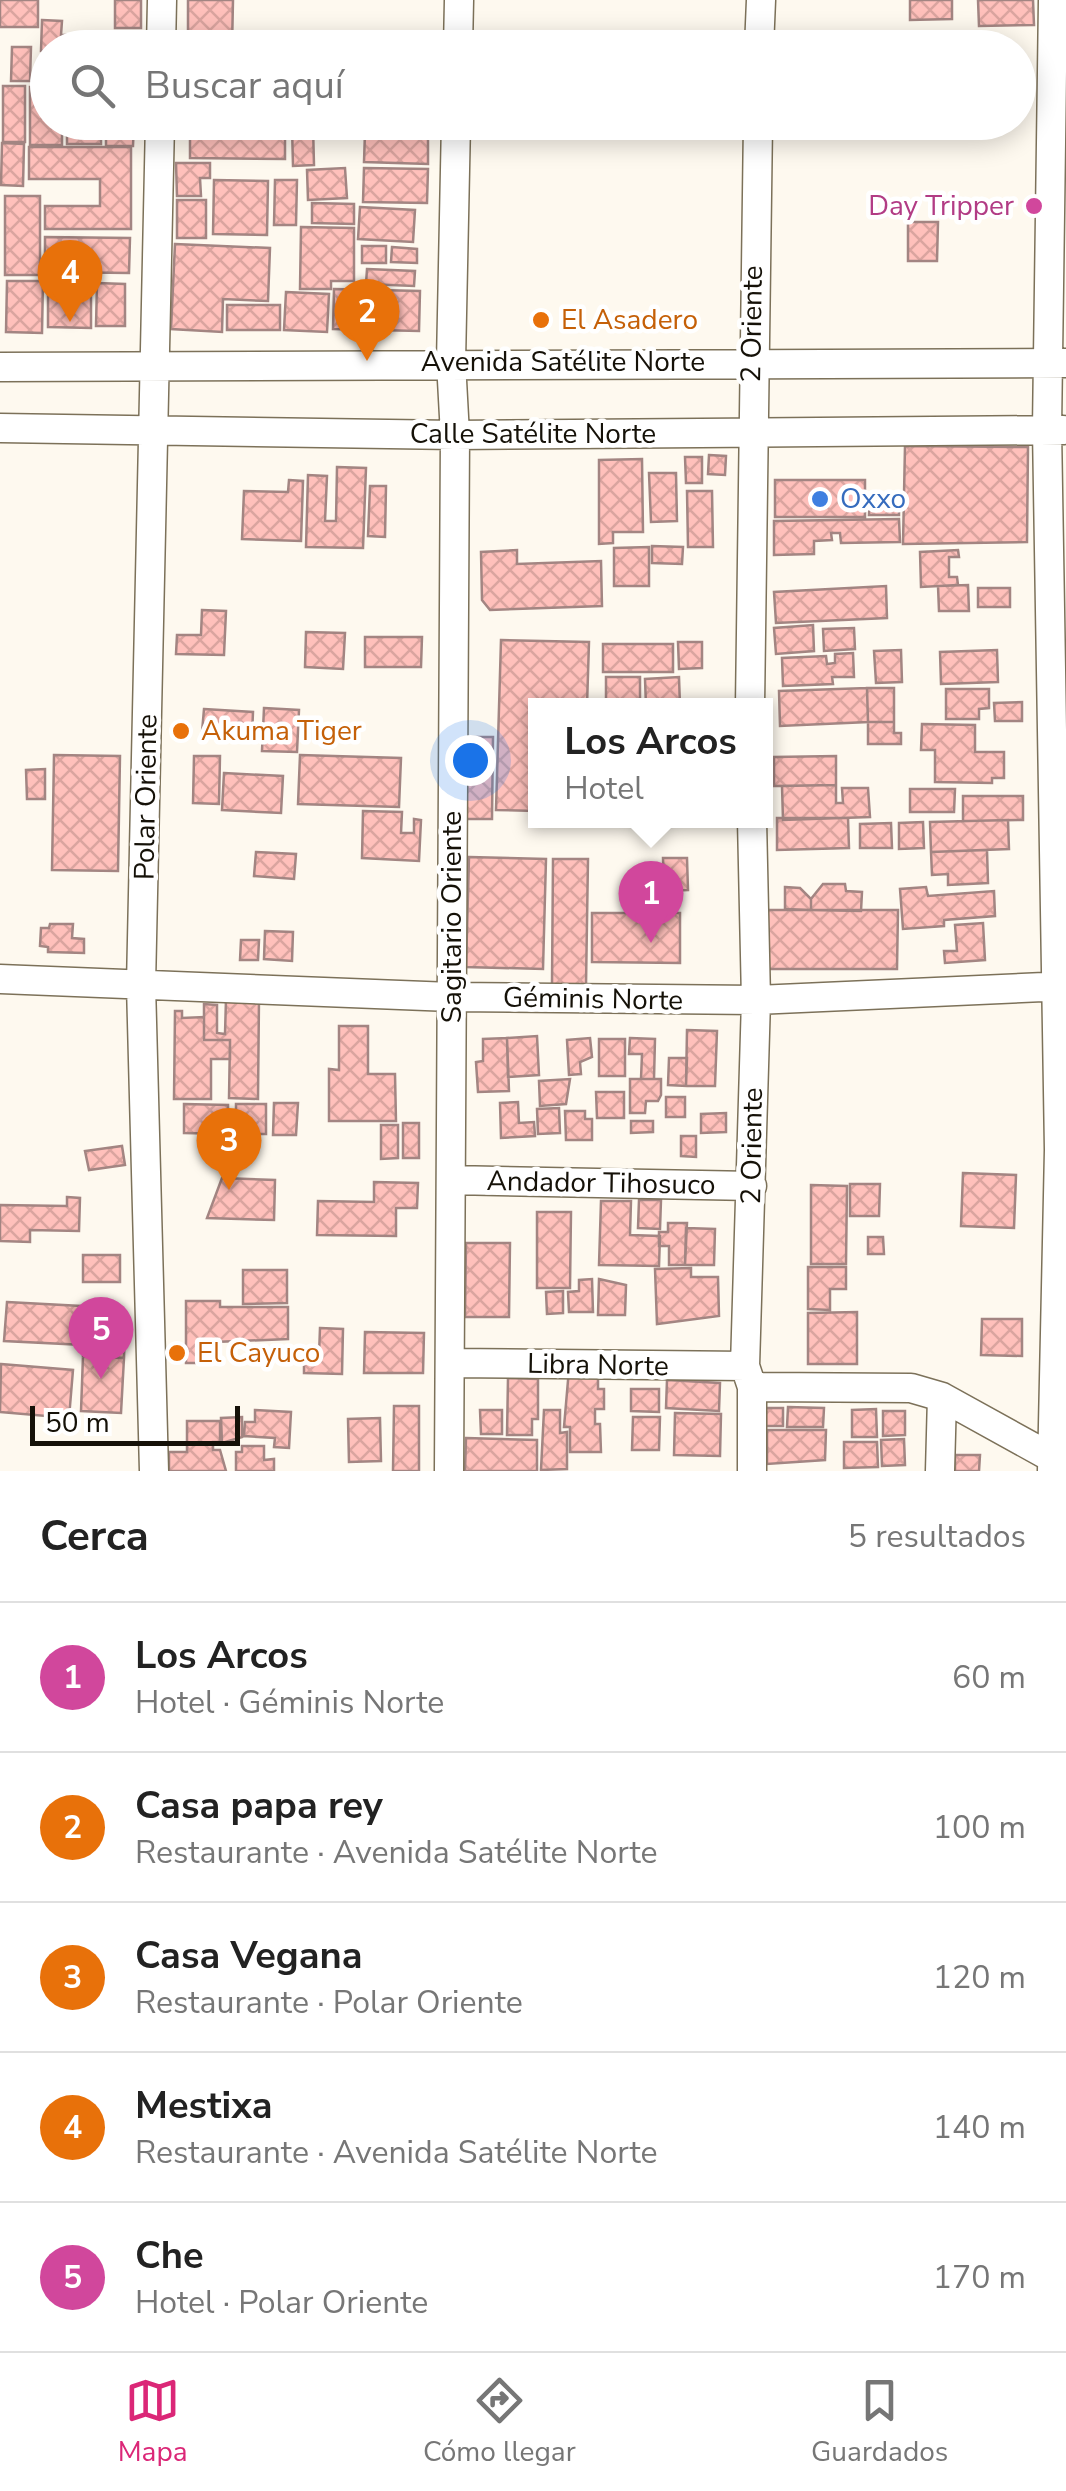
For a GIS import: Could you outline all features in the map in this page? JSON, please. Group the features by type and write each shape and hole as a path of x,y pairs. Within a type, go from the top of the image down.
{"street":[{"path":"161,30 162,0"},
{"path":"458,30 459,0"},
{"path":"760,30 761,0"},
{"path":"1052,0 1061,986 1057,1465"},
{"name":"Polar Oriente","path":"154,1471 142,985 160,140"},
{"name":"Sagitario Oriente","path":"450,1471 454,435 451,362 456,140"},
{"name":"2 Oriente","path":"750,698 750,435 758,140"},
{"name":"Avenida Satélite Norte","path":"0,367 1058,362"},
{"name":"Calle Satélite Norte","path":"0,428 454,435 1056,430"},
{"name":"2 Oriente","path":"752,828 756,1000 749,1377 752,1471"},
{"name":"Géminis Norte","path":"0,979 451,998 756,1000 1061,986"},
{"name":"Andador Tihosuco","path":"451,1180 752,1186"},
{"name":"Libra Norte","path":"450,1364 911,1388 942,1397 1057,1465"},
{"path":"940,1471 942,1397"}],"building":[{"path":"0,0 38,0 38,27 0,27"},
{"path":"115,0 141,0 141,28 115,28"},
{"path":"188,0 233,0 232,30 188,30"},
{"path":"910,0 952,0 952,19 910,20"},
{"path":"978,0 1033,0 1034,25 979,26"},
{"path":"42,20 62,21 61,30 42,30"},
{"path":"12,47 30,47 30,81 11,81"},
{"path":"3,86 25,86 25,142 3,142"},
{"path":"30,140 62,140 62,145 30,145"},
{"path":"67,140 101,140 101,144 67,144"},
{"path":"106,140 133,140 133,146 106,146"},
{"path":"190,140 285,140 285,159 190,158"},
{"path":"292,140 313,140 314,165 293,166"},
{"path":"365,140 428,140 428,164 364,162"},
{"path":"2,143 24,144 23,186 1,185"},
{"path":"29,147 131,147 131,229 45,229 45,206 100,206 100,179 29,179"},
{"path":"176,163 210,163 210,178 200,178 201,196 177,196"},
{"path":"345,168 347,198 308,200 307,170"},
{"path":"364,168 428,169 427,203 363,202"},
{"path":"214,180 268,181 267,235 213,234"},
{"path":"275,180 297,180 296,225 274,225"},
{"path":"5,196 40,196 40,275 5,275"},
{"path":"177,200 206,200 206,238 177,238"},
{"path":"312,203 354,204 354,224 312,223"},
{"path":"360,207 415,210 413,242 358,239"},
{"path":"908,222 938,222 937,261 908,261"},
{"path":"301,227 354,228 354,281 331,281 331,289 300,289"},
{"path":"45,237 130,238 129,273 45,272"},
{"path":"175,244 270,248 268,301 223,299 222,332 171,329"},
{"path":"362,246 386,246 386,263 362,263"},
{"path":"392,247 417,249 417,263 391,262"},
{"path":"367,269 415,271 414,286 366,284"},
{"path":"7,281 43,281 42,333 6,332"},
{"path":"48,282 91,282 91,328 48,327"},
{"path":"97,283 125,284 125,326 96,326"},
{"path":"334,289 420,291 419,331 333,329"},
{"path":"286,292 329,294 327,332 284,330"},
{"path":"227,305 280,305 280,330 227,330"},
{"path":"905,446 1028,447 1027,542 903,544"},
{"path":"709,455 726,456 725,475 708,474"},
{"path":"685,457 702,457 702,483 686,483"},
{"path":"642,459 643,532 613,532 613,543 599,544 599,460"},
{"path":"337,467 366,468 363,548 306,547 308,475 327,476 325,521 336,521"},
{"path":"649,473 676,473 677,521 651,522"},
{"path":"289,480 303,481 301,541 242,539 244,491 288,492"},
{"name":"Oxxo","path":"775,480 865,480 865,517 775,517"},
{"path":"370,486 386,486 385,537 368,536"},
{"path":"687,491 712,491 713,547 688,547"},
{"path":"870,497 899,497 899,515 869,515"},
{"path":"899,519 900,542 841,543 840,533 831,533 832,540 814,541 814,554 774,555 774,521"},
{"path":"652,546 683,547 682,564 652,563"},
{"path":"649,547 649,586 614,586 614,548"},
{"path":"517,550 517,564 601,561 602,606 490,610 482,600 481,552"},
{"path":"958,550 959,557 949,557 949,577 957,577 958,585 921,587 920,552"},
{"path":"968,585 969,611 939,611 938,586"},
{"path":"886,586 887,618 776,623 774,592"},
{"path":"978,588 1010,588 1010,607 978,607"},
{"path":"202,610 226,611 224,655 176,654 177,635 201,635"},
{"path":"813,625 814,651 776,654 774,628"},
{"path":"854,628 855,649 824,651 823,629"},
{"path":"306,632 345,633 343,669 305,667"},
{"path":"365,637 422,637 421,667 365,667"},
{"path":"501,640 589,642 587,698 528,698 528,811 496,810"},
{"path":"678,642 702,642 702,668 679,669"},
{"path":"603,644 673,644 673,672 603,672"},
{"path":"901,650 902,682 876,683 874,651"},
{"path":"997,650 998,682 941,684 940,652"},
{"path":"853,653 854,677 832,677 833,684 783,686 782,658 826,656 827,664 835,663 835,654"},
{"path":"606,677 640,677 640,698 606,698"},
{"path":"679,677 680,698 646,698 645,679"},
{"path":"867,688 868,722 780,726 779,691"},
{"path":"867,688 894,688 894,722 868,722"},
{"path":"946,689 989,689 989,708 979,709 979,719 946,719"},
{"path":"1022,702 1022,721 995,721 994,703"},
{"path":"264,708 299,710 297,752 262,751"},
{"path":"204,709 253,712 252,736 202,732"},
{"path":"868,722 894,722 894,733 901,733 901,744 868,744"},
{"path":"922,724 975,725 975,752 1004,752 1004,778 992,778 992,783 935,782 935,750 921,750"},
{"path":"465,737 493,737 492,819 464,819"},
{"path":"54,755 120,756 118,871 52,870"},
{"path":"300,755 401,758 399,807 298,804"},
{"path":"194,756 220,756 219,804 193,803"},
{"path":"836,756 836,785 774,786 774,757"},
{"path":"45,769 45,799 27,799 26,770"},
{"path":"224,773 283,776 281,813 222,810"},
{"path":"836,785 836,803 843,803 842,788 868,788 870,817 783,820 782,786"},
{"path":"910,789 955,789 954,812 910,812"},
{"path":"963,796 1023,796 1023,820 963,821"},
{"path":"363,811 402,812 401,833 414,833 414,819 421,820 419,861 362,858"},
{"path":"777,818 848,818 849,848 777,850"},
{"path":"1008,820 1009,849 931,852 930,822"},
{"path":"923,822 924,848 899,849 899,823"},
{"path":"891,823 892,848 860,848 860,824"},
{"path":"987,850 988,883 948,885 948,874 932,875 931,852"},
{"path":"256,852 296,854 294,879 254,876"},
{"path":"469,857 546,859 543,969 466,967"},
{"path":"663,858 687,858 688,890 664,891"},
{"path":"553,859 588,859 586,985 552,985"},
{"path":"823,884 845,884 846,891 862,892 861,911 811,910 811,899"},
{"path":"785,887 800,888 811,899 811,910 785,909"},
{"path":"926,887 928,896 994,891 995,916 944,920 944,926 903,929 900,889"},
{"path":"766,910 898,910 897,969 766,969"},
{"path":"592,913 680,913 680,963 592,962"},
{"path":"983,923 985,960 945,963 944,951 957,951 955,925"},
{"path":"50,924 73,924 72,938 84,939 84,953 48,952 48,947 40,946 41,928 49,928"},
{"path":"265,931 293,932 292,961 264,959"},
{"path":"241,940 259,940 258,960 240,960"},
{"path":"259,998 258,1099 229,1098 230,1040 204,1040 204,1004 217,1005 217,1033 225,1034 226,999"},
{"path":"175,1011 182,1011 182,1018 204,1017 204,1040 230,1040 230,1059 211,1059 211,1099 174,1099"},
{"path":"339,1026 368,1026 368,1074 395,1074 396,1121 329,1121 329,1069 339,1070"},
{"path":"687,1030 717,1031 715,1086 686,1086"},
{"path":"537,1036 539,1075 508,1077 507,1038"},
{"path":"507,1038 509,1091 478,1092 476,1062 483,1061 483,1039"},
{"path":"590,1038 592,1057 580,1062 581,1074 569,1075 567,1040"},
{"path":"630,1038 655,1039 654,1079 641,1079 642,1054 629,1054"},
{"path":"599,1039 625,1039 625,1076 599,1076"},
{"path":"669,1058 687,1058 686,1086 668,1085"},
{"path":"570,1079 566,1104 540,1106 539,1081"},
{"path":"630,1079 661,1079 661,1095 658,1101 646,1101 645,1113 630,1113"},
{"path":"596,1092 624,1092 624,1118 597,1118"},
{"path":"666,1097 685,1097 685,1117 666,1117"},
{"path":"518,1102 519,1123 534,1122 535,1136 501,1138 500,1103"},
{"path":"274,1103 298,1103 296,1135 273,1135"},
{"path":"184,1104 228,1105 228,1134 184,1133"},
{"path":"236,1104 266,1104 266,1134 236,1134"},
{"path":"559,1108 560,1133 538,1134 537,1109"},
{"path":"565,1111 585,1111 585,1119 592,1119 592,1140 566,1140"},
{"path":"726,1113 726,1132 701,1133 701,1114"},
{"path":"631,1121 653,1121 653,1132 631,1133"},
{"path":"403,1123 419,1123 419,1158 403,1158"},
{"path":"381,1125 398,1125 398,1158 381,1159"},
{"path":"681,1136 696,1136 696,1157 681,1156"},
{"path":"122,1146 125,1165 89,1170 85,1151"},
{"path":"963,1173 1016,1175 1014,1228 961,1226"},
{"path":"222,1178 275,1180 274,1220 207,1218"},
{"path":"374,1182 418,1183 417,1208 396,1208 396,1236 317,1235 318,1201 374,1202"},
{"path":"850,1184 880,1184 879,1216 850,1216"},
{"path":"811,1185 847,1186 846,1264 811,1264"},
{"path":"67,1197 80,1198 79,1231 30,1230 30,1242 0,1241 0,1205 67,1206"},
{"path":"639,1200 661,1200 660,1229 638,1228"},
{"path":"601,1201 631,1201 630,1235 660,1236 659,1266 599,1265"},
{"path":"537,1212 571,1212 570,1288 537,1288"},
{"path":"668,1223 687,1223 685,1265 669,1265 669,1246 659,1246 659,1232 668,1232"},
{"path":"686,1228 715,1229 714,1265 685,1265"},
{"path":"868,1237 883,1237 884,1254 868,1254"},
{"path":"466,1243 510,1243 509,1317 465,1317"},
{"path":"83,1255 120,1255 120,1282 83,1282"},
{"path":"808,1267 846,1267 846,1289 830,1289 830,1310 808,1309"},
{"path":"691,1268 691,1277 718,1277 719,1316 657,1324 655,1269"},
{"path":"243,1270 287,1270 287,1303 243,1304"},
{"path":"592,1279 593,1312 569,1312 568,1292 579,1291 579,1280"},
{"path":"599,1279 626,1285 625,1315 598,1315"},
{"path":"563,1291 563,1313 547,1314 546,1292"},
{"path":"186,1301 220,1301 220,1307 288,1307 288,1339 215,1342 215,1349 208,1349 208,1363 186,1363"},
{"path":"7,1302 81,1306 80,1319 125,1321 124,1358 83,1356 84,1345 4,1341"},
{"path":"857,1312 857,1364 808,1364 808,1313"},
{"path":"982,1319 1022,1319 1022,1356 981,1355"},
{"path":"320,1328 343,1329 342,1374 304,1373 304,1354 319,1355"},
{"path":"365,1332 424,1333 423,1373 364,1373"},
{"path":"83,1356 124,1358 121,1413 81,1411"},
{"path":"1,1364 73,1370 69,1418 0,1412"},
{"path":"569,1369 598,1369 598,1389 604,1389 604,1409 595,1409 601,1452 570,1452 570,1427 564,1427"},
{"path":"508,1378 538,1379 538,1419 532,1419 532,1435 507,1435"},
{"path":"667,1380 720,1383 719,1411 666,1408"},
{"path":"631,1389 659,1389 659,1412 631,1411"},
{"path":"394,1406 419,1406 419,1471 393,1471"},
{"path":"788,1407 824,1408 823,1427 787,1427"},
{"path":"766,1408 783,1408 783,1426 766,1426"},
{"path":"876,1409 877,1437 852,1437 852,1410"},
{"path":"255,1410 291,1412 289,1448 274,1447 275,1438 244,1436 245,1422 255,1422"},
{"path":"480,1410 502,1410 502,1434 481,1434"},
{"path":"544,1410 560,1410 560,1433 567,1432 567,1469 541,1470"},
{"path":"883,1411 905,1411 905,1435 883,1436"},
{"path":"675,1413 721,1414 720,1456 674,1455"},
{"path":"242,1417 242,1437 222,1443 221,1418"},
{"path":"633,1417 660,1417 659,1450 632,1450"},
{"path":"380,1418 381,1461 349,1462 348,1419"},
{"path":"187,1421 220,1421 220,1442 213,1442 213,1450 220,1450 226,1471 169,1471 169,1452 187,1452"},
{"path":"767,1430 826,1430 825,1460 767,1464"},
{"path":"466,1438 537,1440 537,1471 465,1471"},
{"path":"904,1439 905,1465 882,1466 881,1440"},
{"path":"844,1442 877,1442 878,1467 844,1468"},
{"path":"242,1446 264,1446 264,1460 274,1459 274,1471 236,1471 236,1452 242,1452"},
{"path":"955,1455 980,1455 979,1471 955,1471"}],"place":[{"name":"Day Tripper","path":"1034,206"},
{"name":"El Asadero","path":"541,320"},
{"name":"Mestixa","path":"70,322"},
{"name":"Casa papa rey","path":"367,361"},
{"name":"Oxxo","path":"820,499"},
{"name":"Akuma Tiger","path":"181,731"},
{"name":"Los Arcos","path":"651,943"},
{"name":"Casa Vegana","path":"229,1190"},
{"name":"El Cayuco","path":"177,1353"},
{"name":"Che","path":"101,1379"}]}
